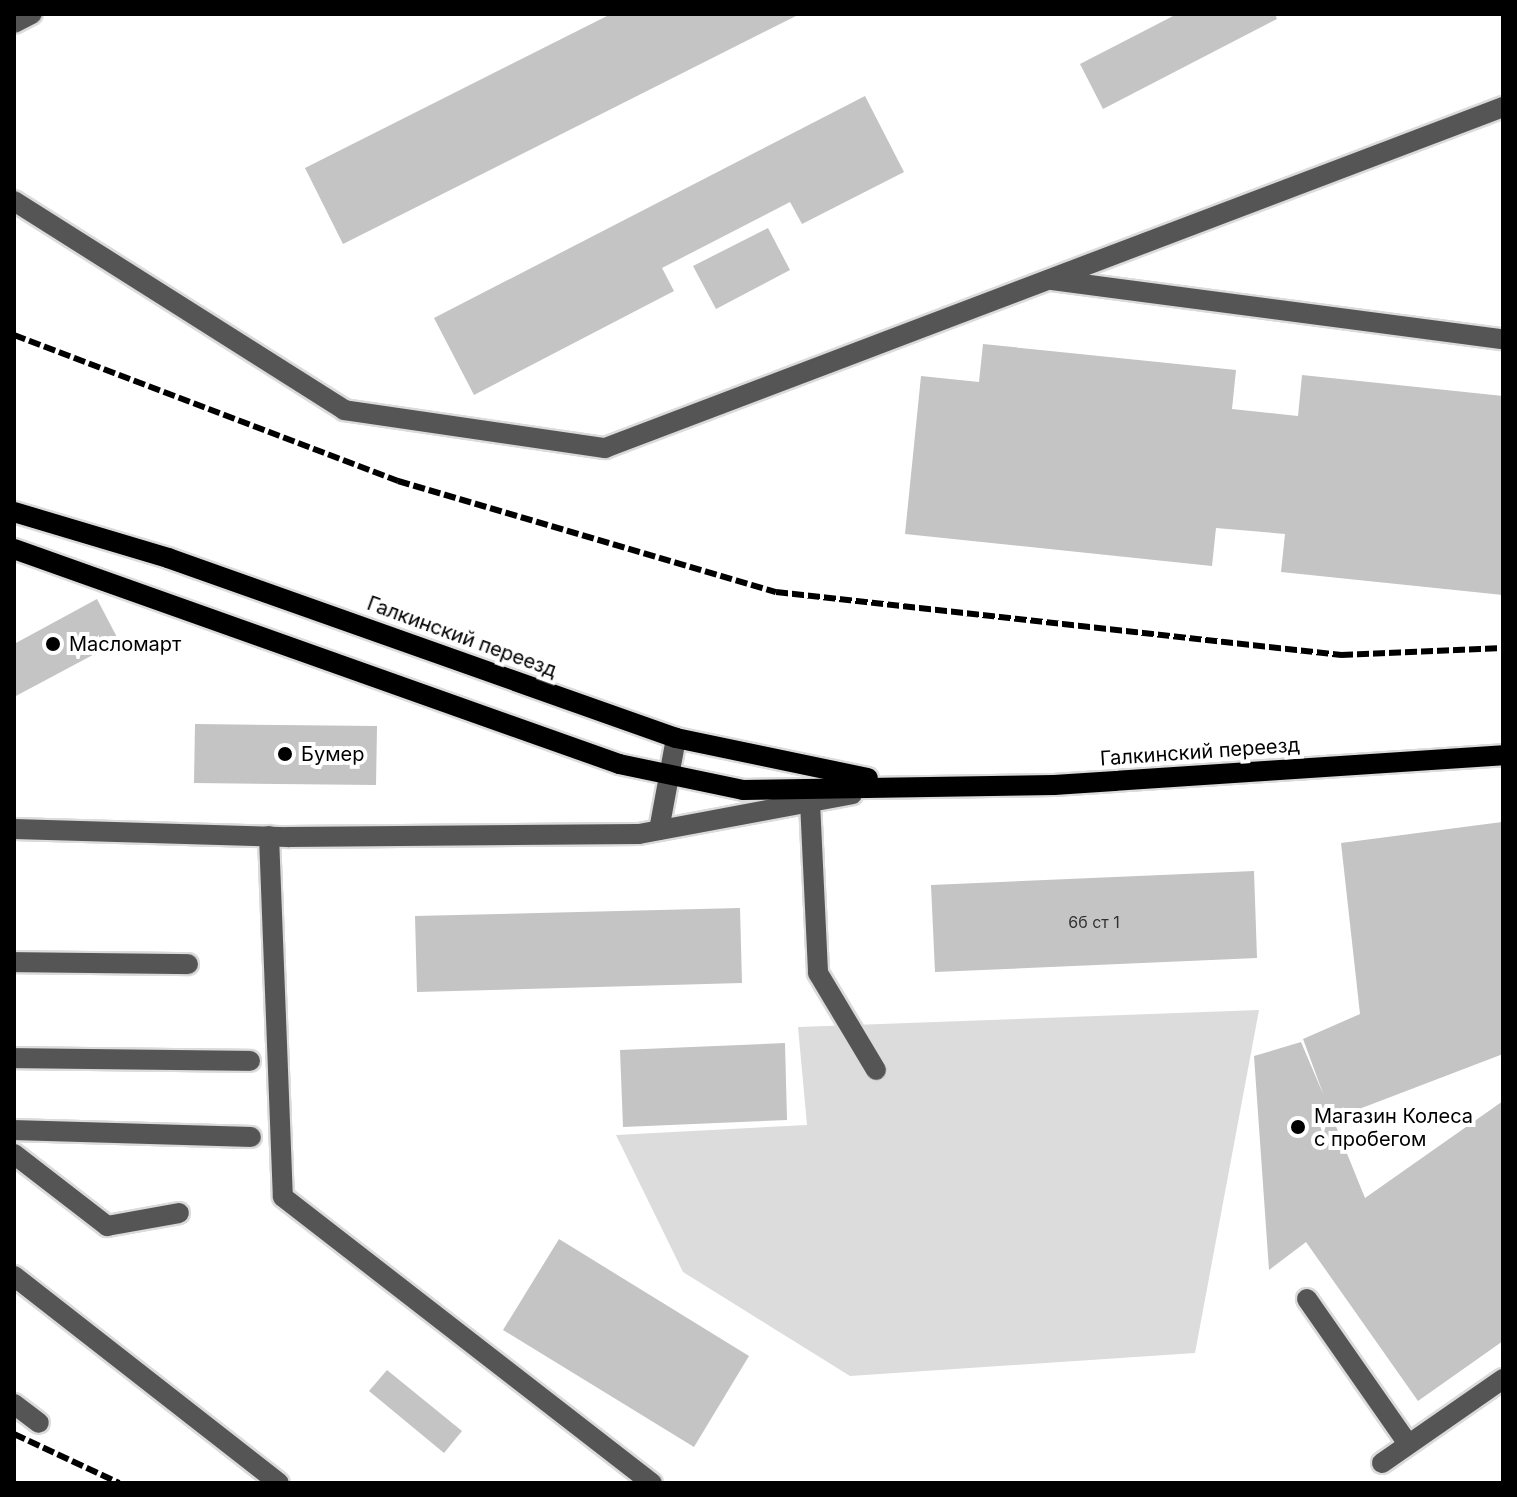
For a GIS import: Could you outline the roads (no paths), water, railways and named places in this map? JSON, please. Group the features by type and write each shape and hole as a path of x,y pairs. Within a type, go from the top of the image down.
{"main road":[{"name":"Галкинский переезд","path":"14,512 168,558 676,738 899,785"},
{"name":"Галкинский переезд","path":"14,549 605,759 743,790 899,785 1054,785 1503,755"}],"street":[{"path":"14,23 32,14"},
{"path":"14,201 344,410 605,448 1503,107"},
{"path":"1048,279 1503,339"},
{"path":"659,830 672,775 676,738"},
{"path":"14,829 269,836 659,830 899,785"},
{"path":"810,802 818,973 876,1070"},
{"path":"269,836 283,1197 652,1483"},
{"path":"14,962 188,964"},
{"path":"14,1058 250,1061"},
{"path":"14,1130 251,1137"},
{"path":"14,1154 107,1226 179,1213"},
{"path":"14,1276 279,1483"},
{"path":"1307,1299 1408,1444"},
{"path":"1382,1463 1503,1379"},
{"path":"14,1404 39,1423"}],"railway":[{"path":"14,335 398,481 776,592 1341,655 1503,648"},
{"path":"14,1434 119,1483"}],"place":[{"name":"Масломарт","path":"53,644"},
{"name":"Бумер","path":"285,754"},
{"name":"Магазин Колеса с пробегом","path":"1298,1127"}]}
